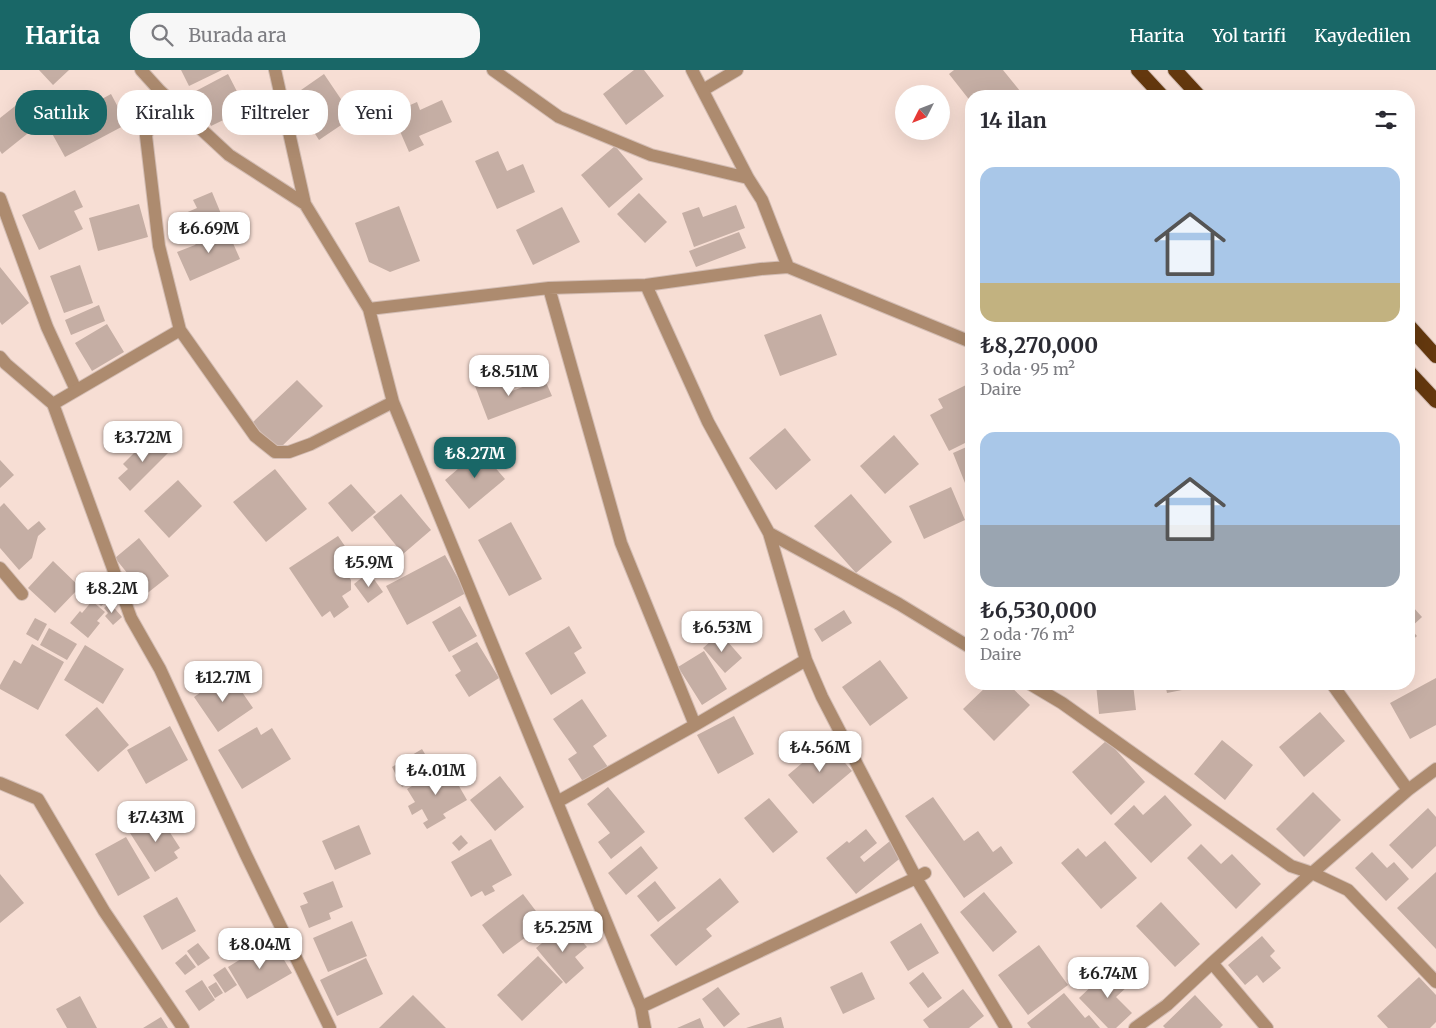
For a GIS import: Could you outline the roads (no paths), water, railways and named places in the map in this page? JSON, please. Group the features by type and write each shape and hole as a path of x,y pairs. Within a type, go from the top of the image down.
{"highway":[{"path":"1138,70 1156,90"},
{"path":"1175,70 1193,90"},
{"path":"1415,333 1436,356"},
{"path":"1415,378 1436,401"}],"street":[{"path":"141,70 159,90"},
{"path":"275,70 305,204 369,309 393,402 641,1008 645,1028"},
{"path":"493,70 559,117 651,155 748,178"},
{"path":"692,70 748,178 762,200 788,268"},
{"path":"703,90 737,70"},
{"path":"146,135 159,246 180,330 255,436 275,452 289,452 311,444 393,402"},
{"path":"207,135 229,155 305,204"},
{"path":"0,198 47,327 76,390"},
{"path":"369,309 549,288 646,286 761,269 788,268 965,340"},
{"path":"646,286 708,422 769,532 806,660 822,697 1006,1028"},
{"path":"549,288 621,543 696,725"},
{"path":"53,404 180,330"},
{"path":"2,364 53,404 131,618 160,669 246,855 330,1028"},
{"path":"769,532 899,604 965,644"},
{"path":"0,568 22,594"},
{"path":"556,802 696,725 806,660"},
{"path":"1040,690 1062,703 1291,866 1312,873 1348,890 1436,982"},
{"path":"1336,690 1408,790"},
{"path":"1135,1028 1167,1005 1312,873 1408,790 1436,770"},
{"path":"0,784 38,798 104,910 183,1028"},
{"path":"641,1008 920,876"},
{"path":"1212,963 1267,1028"}]}
